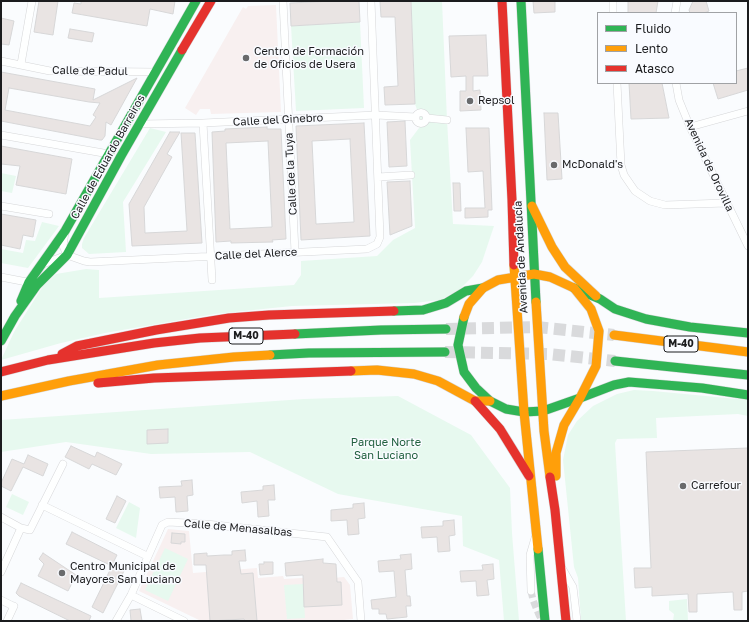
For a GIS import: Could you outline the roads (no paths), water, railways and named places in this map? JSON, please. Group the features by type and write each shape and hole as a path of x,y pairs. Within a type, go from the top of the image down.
{"main road":[{"name":"Calle de Eduardo Barreiros","path":"2,340 43,264 65,231 196,1"},
{"name":"Calle de Eduardo Barreiros","path":"33,284 67,255 211,1"},
{"name":"Avenida de Andalucía","path":"502,1 512,200 514,277 524,412 545,621"},
{"name":"Avenida de Andalucía","path":"521,1 530,201 544,431 555,510 566,621"},
{"path":"530,201 552,247 565,267 600,299"},
{"path":"48,360 77,346 156,330 229,318 269,315 423,310 446,303 466,291 482,288 498,280 534,274 550,277 600,299 615,308 646,319 690,327 748,333"},
{"path":"482,288 469,304 462,321 458,345 464,372 476,388 490,401 506,409 524,412 543,411 604,388 629,382 702,388 748,395"},
{"name":"Avenida de Andalucía","path":"555,510 556,453 564,425 596,366 599,331 591,309 574,288"},
{"name":"M-40","path":"1,372 48,360 154,343 200,338 381,330 446,330"},
{"name":"M-40","path":"614,335 748,352"},
{"name":"M-40","path":"1,396 69,381 158,365 234,357 309,353 445,352"},
{"name":"M-40","path":"614,360 748,375"},
{"path":"69,381 92,383 162,378 377,370 414,374 438,381 475,401 490,401"},
{"name":"Avenida de Andalucía","path":"475,401 500,430 531,480"}],"street":[{"path":"21,64 32,1"},
{"name":"Calle de la Tuya","path":"283,1 295,252"},
{"name":"Calle del Alerce","path":"67,255 90,262 367,249 377,244 380,237 371,1"},
{"path":"613,1 613,12"},
{"path":"675,12 678,1"},
{"name":"Calle de Padul","path":"1,61 50,70 156,72"},
{"path":"617,84 621,165 624,175 635,191 650,201 665,205 726,203"},
{"name":"Avenida de Orovilla","path":"676,84 679,100 690,128 748,246"},
{"path":"690,128 748,111"},
{"name":"Calle del Ginebro","path":"140,124 203,123 376,114 416,117 417,114 422,112 427,118 447,120"},
{"path":"203,123 212,256 212,280"},
{"path":"1,135 109,154"},
{"path":"378,177 410,175"},
{"path":"1,206 49,214"},
{"path":"43,264 67,255 63,246 65,231"},
{"path":"1,277 33,284"},
{"path":"1,517 21,528 30,530 63,464"},
{"path":"42,505 147,556"},
{"name":"Calle de Menasalbas","path":"116,621 131,595 162,525 168,522 206,524 326,537 358,582 361,621"},
{"path":"1,572 21,528"},
{"name":"Avenida de Andalucía","path":"531,591 530,555 537,530"},
{"name":"Avenida de Andalucía","path":"560,564 573,587 577,621"},
{"path":"131,595 184,621"},
{"path":"1,600 12,606 7,621"}],"tunnel":[{"path":"446,329 537,327 614,335"},
{"path":"445,352 549,354 615,361"},
{"path":"531,591 533,600 543,621"}],"place":[{"name":"Centro de Formación de Oficios de Usera","path":"246,58"},
{"name":"Repsol","path":"470,101"},
{"name":"McDonald's","path":"554,165"},
{"name":"Carrefour","path":"683,486"},
{"name":"Centro Municipal de Mayores San Luciano","path":"62,573"}],"park label":[{"name":"Parque Norte San Luciano","path":"386,449"}]}
